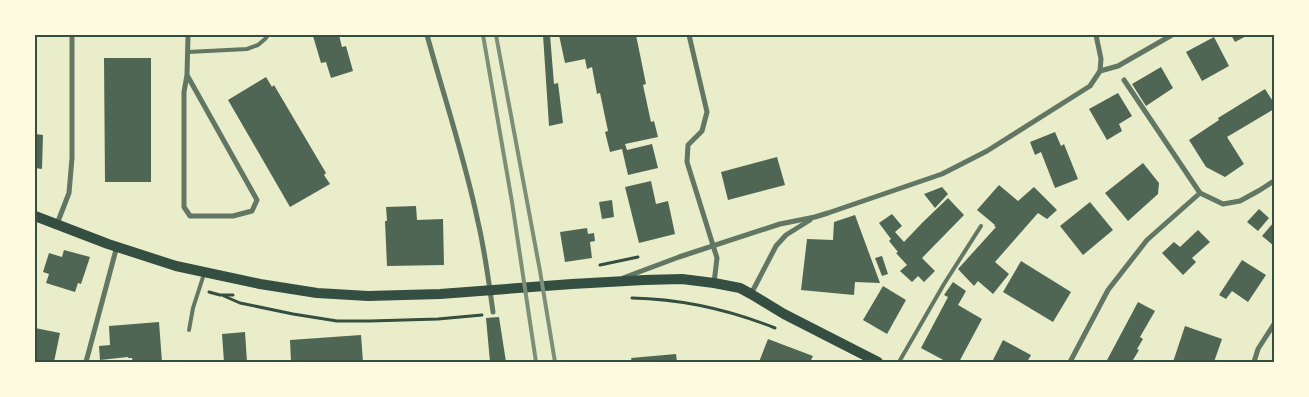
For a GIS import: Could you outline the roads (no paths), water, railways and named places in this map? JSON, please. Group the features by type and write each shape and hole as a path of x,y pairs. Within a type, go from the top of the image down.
{"main road":[{"path":"35,216 176,266 288,289 317,293 368,296 440,294 614,281 682,279 714,283 740,288 784,314 878,362"}],"street":[{"path":"57,224 69,193 72,158 72,35"},
{"path":"187,75 257,200 252,211 233,216 190,216 184,207 184,92 187,75 188,35"},
{"path":"427,35 469,184 489,278 493,312"},
{"path":"690,35 707,112 702,130 688,145 687,162 714,246 717,264 714,283"},
{"path":"614,281 780,224 815,217 942,174 987,151 1090,86 1100,71 1101,59 1096,35"},
{"path":"1100,71 1118,66 1172,35"},
{"path":"1124,80 1200,193 1223,204 1240,201 1274,181"},
{"path":"1070,362 1108,290 1141,247 1200,193"},
{"path":"751,294 776,246 786,235 815,217"},
{"path":"86,362 117,246"},
{"path":"1254,362 1258,350 1274,324"}],"lane":[{"path":"188,52 247,49 258,45 268,35"},
{"path":"899,362 944,284 981,226"},
{"path":"189,330 193,308 205,272"}],"railway":[{"path":"483,35 512,202 536,362"},
{"path":"496,35 555,362"}]}
